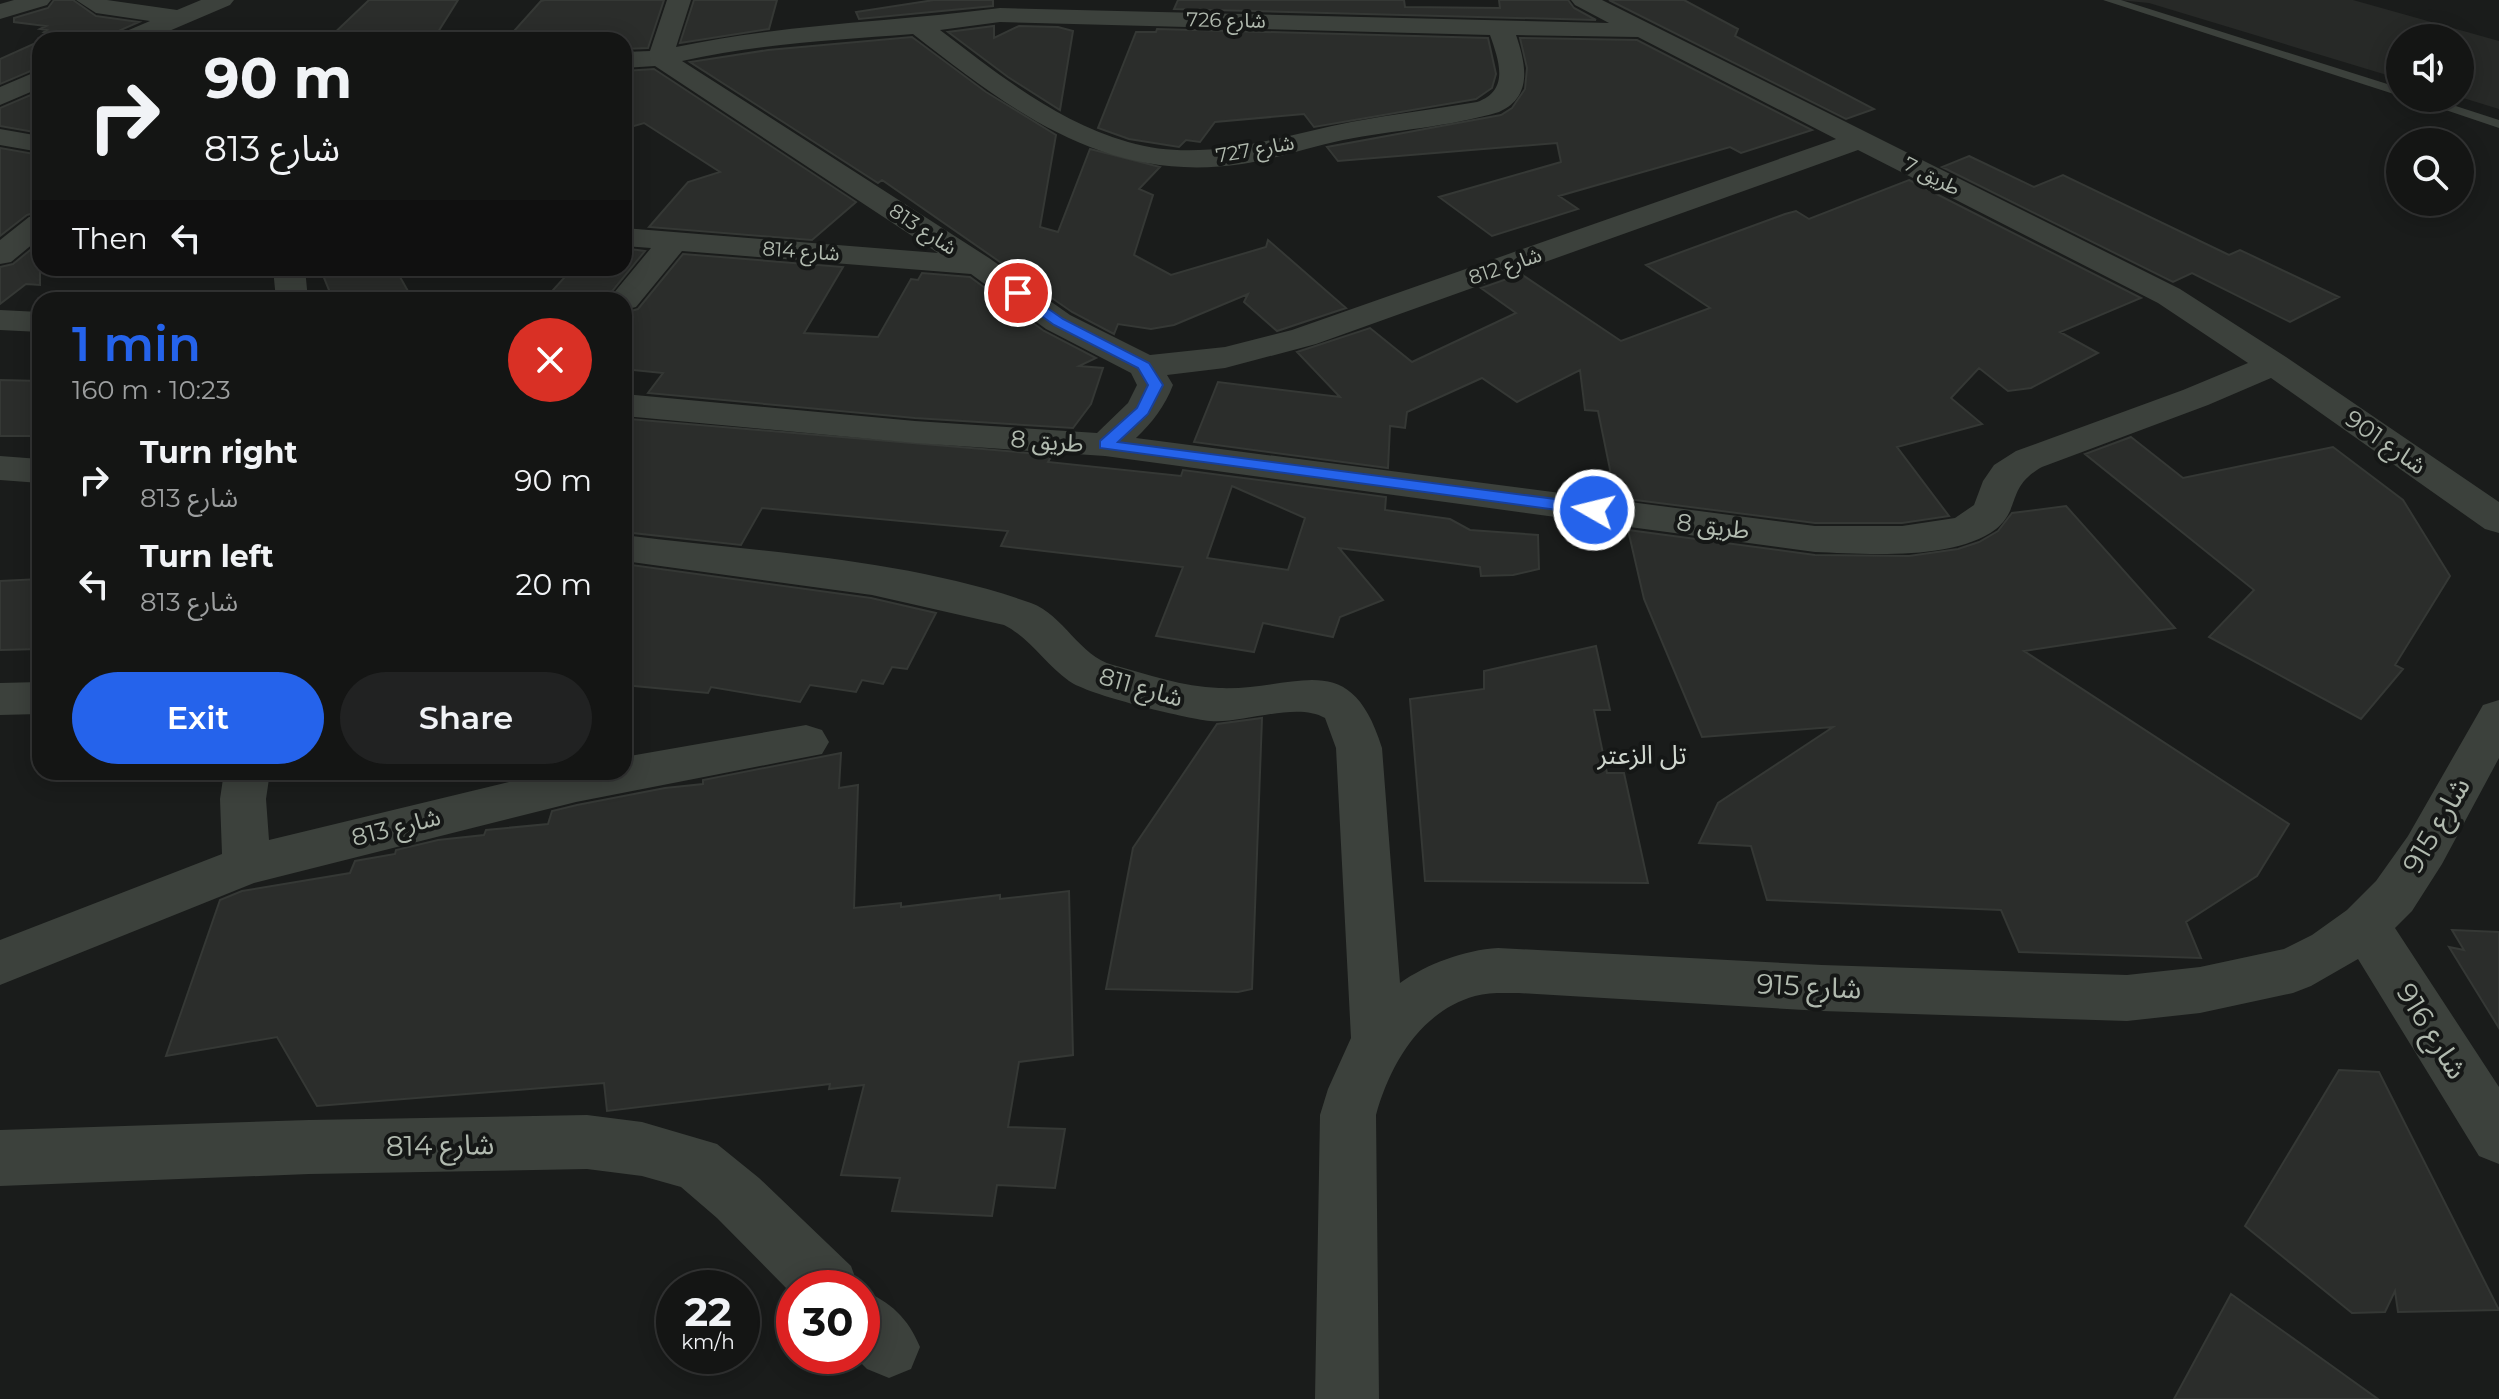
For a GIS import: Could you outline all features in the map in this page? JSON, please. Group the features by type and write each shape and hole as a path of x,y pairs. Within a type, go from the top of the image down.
{"street":[{"path":"0,12 39,0"},
{"path":"88,0 105,8 175,17"},
{"path":"143,32 222,0"},
{"path":"660,58 679,0"},
{"name":"7 طريق","path":"1583,0 2169,296 2274,364"},
{"name":"شارع 726","path":"632,60 660,58 719,45 809,34 918,26 1000,15 1501,30 1640,31"},
{"name":"شارع 727","path":"918,26 1023,103 1077,134 1124,150 1195,158 1232,157 1497,102 1505,98 1510,85 1511,59 1501,30"},
{"name":"شارع 813","path":"660,58 978,265 1058,322 1144,366"},
{"path":"0,97 32,82"},
{"path":"0,137 32,143"},
{"name":"شارع 812","path":"1144,366 1191,363 1251,352 1860,140"},
{"path":"0,255 32,229"},
{"name":"شارع 814","path":"632,238 978,265"},
{"path":"631,292 673,242"},
{"path":"0,320 32,322"},
{"name":"طريق 8","path":"632,410 1105,445 1507,497 1709,527 1815,539 1910,538 1961,530 1983,519 1992,506 2000,481 2024,461 2188,401 2274,364"},
{"name":"شارع 901","path":"2274,364 2499,520"},
{"path":"1105,445 1136,417 1151,398 1155,385 1144,366"},
{"path":"0,468 32,470"},
{"name":"شارع 811","path":"632,549 905,586 1022,615 1092,675 1202,704 1245,704 1292,694 1319,697 1342,708 1353,719 1359,748 1378,1040"},
{"path":"0,699 32,698"},
{"name":"شارع 915","path":"1347,1399 1348,1115 1357,1079 1378,1040 1404,1010 1442,985 1479,972 1519,970 1822,988 2127,998 2200,990 2293,970 2330,951 2365,925 2394,896 2425,850 2499,717"},
{"name":"شارع 813","path":"632,774 806,742"},
{"path":"246,780 243,799 247,865"},
{"name":"شارع 813","path":"0,963 247,865 598,780"},
{"name":"شارع 916","path":"2365,925 2499,1137"},
{"name":"شارع 814","path":"0,1158 309,1147 587,1142 642,1149 697,1164 738,1198 811,1270"}],"lane":[{"path":"2109,0 2386,88"},
{"path":"2461,112 2499,124"}],"shaded area":[{"path":"2118,0 2353,0 2438,24 2386,24 2386,75 2149,3"},
{"path":"2474,34 2499,41 2499,109 2474,101"}],"building":[{"path":"54,0 73,0 96,16 139,22 116,32 44,32 47,30 40,29 46,26 14,22 14,18 48,8"},
{"path":"369,0 458,0 438,32 335,32"},
{"path":"664,0 648,48 632,49 632,32 513,32 541,1"},
{"path":"694,0 777,0 769,29 680,43"},
{"path":"934,0 993,0 993,6 859,19 856,12"},
{"path":"1178,0 1404,0 1405,7 1500,8 1499,0 1568,0 1574,8 1596,20 1174,9"},
{"path":"1609,0 1684,0 1738,29 1735,36 1874,109 1846,119"},
{"path":"994,26 994,38 1019,26 1058,27 1073,31 1060,110 1008,77 948,32"},
{"path":"1157,29 1488,38 1496,74 1492,88 1476,99 1314,127 1304,114 1215,122 1200,142 1186,140 1179,147 1129,139 1098,128 1136,32 1156,32"},
{"path":"912,37 986,92 1056,135 1040,227 1058,232 1090,149 1160,167 1139,189 1153,195 1134,255 1171,275 1266,247 1268,240 1346,308 1277,331 1244,302 1248,294 1174,325 1151,329 1118,324 1114,334 1072,312 882,180 878,183 690,62 768,50"},
{"path":"1520,38 1637,40 1812,130 1741,153 1730,147 1559,196 1578,209 1492,236 1439,197 1561,162 1557,143 1338,161 1327,147 1501,115 1512,108 1525,89 1527,68"},
{"path":"32,45 32,70 0,84 0,59"},
{"path":"654,69 856,202 812,240 649,227 688,182 720,172 644,123 632,127 632,70"},
{"path":"32,94 32,132 0,126 0,108"},
{"path":"0,148 32,154 32,213 0,236"},
{"path":"1969,156 2034,187 2063,175 2229,255 2240,250 2339,297 2290,322 2192,273 2173,282 1942,167"},
{"path":"1909,180 2141,298 2060,332 2098,353 2031,388 2008,391 1979,368 1951,398 1982,424 1897,447 1949,516 1902,523 1815,523 1620,498 1615,494 1598,411 1585,410 1580,370 1517,402 1482,378 1407,412 1405,428 1390,426 1388,468 1194,442 1218,382 1340,397 1297,352 1370,328 1412,362 1516,313 1481,288 1521,274 1621,341 1710,308 1646,265 1785,214 1796,211 1809,219"},
{"path":"32,249 32,276 40,276 40,285 26,284 0,304 0,267 13,264"},
{"path":"632,249 645,251 632,267"},
{"path":"683,254 843,267 804,333 878,337 911,279 918,280 922,273 970,277 1044,331 1096,358 1079,366 1103,368 1091,404 1073,428 915,418 648,393 663,373 632,370 632,311 638,309"},
{"path":"323,276 400,276 408,292 330,292"},
{"path":"566,276 625,276 612,292 551,292"},
{"path":"0,380 32,381 32,436 0,436"},
{"path":"632,419 1052,455 1048,462 1181,476 1183,470 1386,497 1385,510 1450,519 1470,530 1538,535 1539,569 1513,575 1481,576 1480,567 1339,548 1383,600 1340,617 1333,637 1263,623 1254,652 1156,636 1183,567 1001,546 1008,531 762,508 741,545 632,533","holes":["1232,486 1305,518 1288,570 1207,558"]},
{"path":"2131,437 2183,478 2333,447 2403,500 2450,576 2395,665 2403,669 2361,719 2209,637 2254,590 2085,454"},
{"path":"2066,506 2175,628 2024,651 2289,824 2257,876 2186,922 2201,958 2019,952 2001,910 1767,900 1751,846 1699,843 1718,803 1833,727 1702,737 1644,599 1628,530 1815,555 1909,556 1958,549 1979,542 1998,531 2012,513"},
{"path":"632,565 871,598 936,613 907,669 892,667 883,684 862,680 856,692 810,685 800,702 711,687 708,693 632,686"},
{"path":"32,579 32,649 0,650 0,581"},
{"path":"1596,646 1610,710 1594,710 1607,773 1624,773 1648,883 1425,881 1410,699 1484,689 1484,671"},
{"path":"1262,718 1252,989 1238,992 1106,989 1133,848 1217,724"},
{"path":"841,753 839,788 858,785 854,908 901,903 901,907 1000,895 1000,899 1069,891 1073,1055 1019,1062 1008,1127 1065,1129 1055,1188 997,1185 992,1216 892,1211 900,1178 841,1175 864,1085 829,1089 830,1084 607,1111 604,1083 317,1106 277,1037 166,1056 220,900 242,891 350,873 355,861 395,854 396,850 438,840 484,835 486,830 548,824 552,811 577,805 703,784 703,780"},
{"path":"2452,930 2499,932 2499,1028 2449,947 2464,950"},
{"path":"2339,1070 2379,1072 2499,1310 2398,1312 2395,1291 2385,1312 2352,1313 2245,1226"},
{"path":"2231,1294 2318,1356 2378,1399 2174,1399"}],"district":[{"name":"تل الزعتر","path":"1642,755"}],"route":[{"path":"1018,293 1058,322 1144,366 1155,385 1143,410 1105,445 1594,510"}]}
